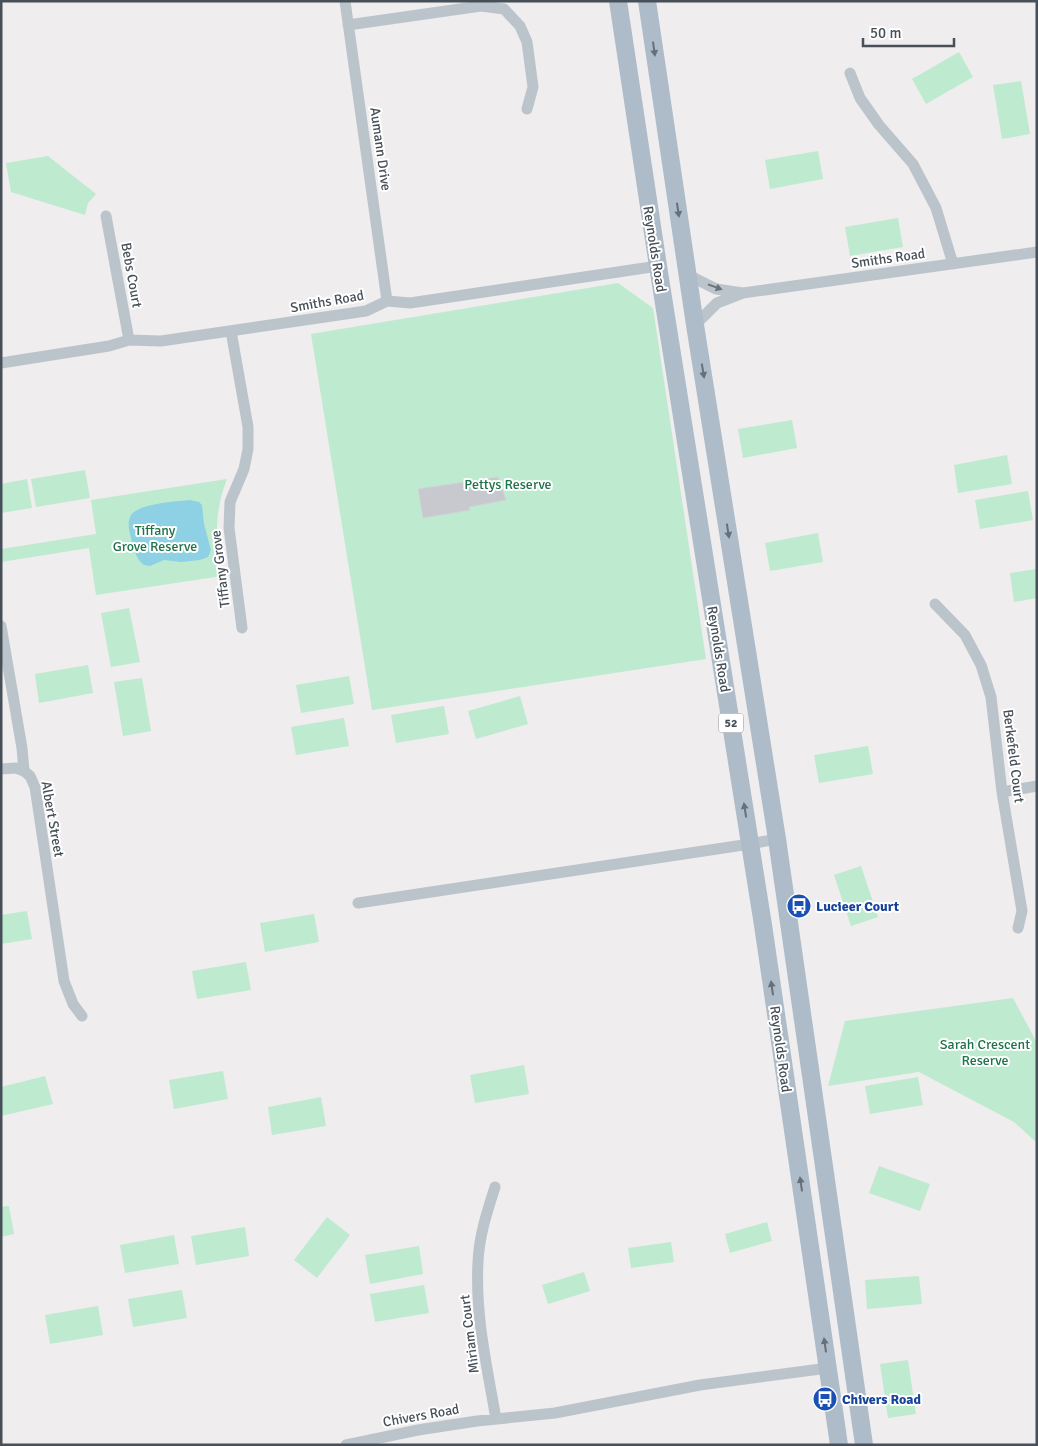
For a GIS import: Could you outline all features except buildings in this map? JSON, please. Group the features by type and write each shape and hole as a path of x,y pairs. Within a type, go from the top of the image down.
{"main road":[{"name":"Reynolds Road","path":"618,1 750,844 839,1445"},
{"name":"Reynolds Road","path":"647,1 777,838 864,1445"},
{"path":"658,266 687,268"}],"street":[{"name":"Aumann Drive","path":"344,1 387,301"},
{"path":"348,25 481,6 504,10 520,26 527,42 533,87 527,109"},
{"path":"850,73 860,98 879,125 913,164 936,208 954,264"},
{"name":"Bebs Court","path":"106,216 129,340"},
{"name":"Smiths Road","path":"696,325 717,303 743,294 1037,252"},
{"name":"Smiths Road","path":"1,363 109,346 129,340 161,341 366,311 387,301 410,303 658,266"},
{"name":"Smiths Road","path":"687,268 716,289 743,294"},
{"name":"Tiffany Grove","path":"231,331 248,427 248,449 244,469 230,502 229,528 242,628"},
{"name":"Berkefeld Court","path":"935,604 965,635 981,665 991,697 1002,792 1022,912 1018,928"},
{"name":"Albert Street","path":"1,626 22,748 24,771 30,776 35,787 64,980 73,1004 82,1016"},
{"path":"1,769 16,768 24,771"},
{"path":"1002,792 1037,786"},
{"path":"358,902 750,844 777,838"},
{"name":"Miriam Court","path":"495,1187 484,1220 478,1261 478,1310 496,1419"},
{"name":"Chivers Road","path":"346,1445 418,1430 556,1413 672,1390 828,1368"}],"green space":[{"path":"959,52 973,77 926,104 912,79"},
{"path":"1021,81 1030,134 1002,139 993,85"},
{"path":"818,151 823,179 770,189 765,160"},
{"path":"48,156 96,194 88,203 85,215 11,192 6,163"},
{"path":"898,218 903,247 850,256 845,227"},
{"name":"Pettys Reserve","path":"618,283 653,308 706,659 372,710 311,334"},
{"path":"792,420 797,448 743,458 738,429"},
{"path":"1007,455 1012,484 958,493 954,465"},
{"path":"85,470 90,498 36,507 31,479"},
{"path":"27,479 32,508 1,513 1,484"},
{"name":"Tiffany Grove Reserve","path":"227,479 219,505 217,528 222,576 96,595 89,548 1,562 1,549 96,534 91,500"},
{"path":"1028,491 1033,520 980,529 975,500"},
{"path":"818,533 823,562 770,571 765,543"},
{"path":"1037,569 1037,598 1014,602 1010,573"},
{"path":"129,608 140,662 111,667 101,613"},
{"path":"88,665 93,693 39,703 35,674"},
{"path":"349,676 354,704 301,713 296,685"},
{"path":"142,678 151,731 123,736 114,682"},
{"path":"520,696 528,724 476,739 468,711"},
{"path":"444,706 449,734 396,743 391,715"},
{"path":"344,718 349,746 296,755 291,727"},
{"path":"868,746 873,774 819,783 814,755"},
{"path":"861,866 878,917 851,926 834,875"},
{"path":"27,911 32,939 1,944 1,915"},
{"path":"314,914 319,942 265,952 260,923"},
{"path":"246,962 251,990 197,999 192,971"},
{"name":"Sarah Crescent Reserve","path":"1013,998 1037,1043 1037,1143 1014,1122 919,1072 828,1086 845,1021"},
{"path":"524,1065 529,1094 475,1103 470,1075"},
{"path":"223,1071 228,1099 174,1109 169,1080"},
{"path":"45,1076 53,1104 1,1116 1,1087"},
{"path":"918,1077 923,1105 870,1114 865,1086"},
{"path":"321,1097 326,1126 272,1135 268,1107"},
{"path":"879,1166 930,1184 920,1211 869,1193"},
{"path":"9,1206 14,1234 1,1237 1,1207"},
{"path":"327,1217 350,1235 317,1278 294,1260"},
{"path":"767,1222 772,1241 730,1253 725,1234"},
{"path":"245,1227 249,1256 196,1265 191,1236"},
{"path":"174,1235 179,1264 125,1273 120,1245"},
{"path":"671,1242 674,1262 631,1268 628,1248"},
{"path":"419,1246 423,1274 370,1284 365,1255"},
{"path":"584,1272 590,1291 548,1304 542,1285"},
{"path":"919,1276 922,1304 867,1309 865,1280"},
{"path":"424,1285 429,1313 375,1322 370,1294"},
{"path":"182,1290 187,1318 133,1327 128,1299"},
{"path":"98,1306 103,1335 50,1344 45,1315"},
{"path":"908,1360 916,1414 888,1418 880,1364"}],"water":[{"path":"190,500 199,502 202,505 204,524 211,550 208,557 181,562 164,560 150,566 141,563 133,546 129,526 131,515 141,508 167,502"}],"place":[{"name":"Lucieer Court","path":"799,906"},
{"name":"Chivers Road","path":"825,1399"}]}
